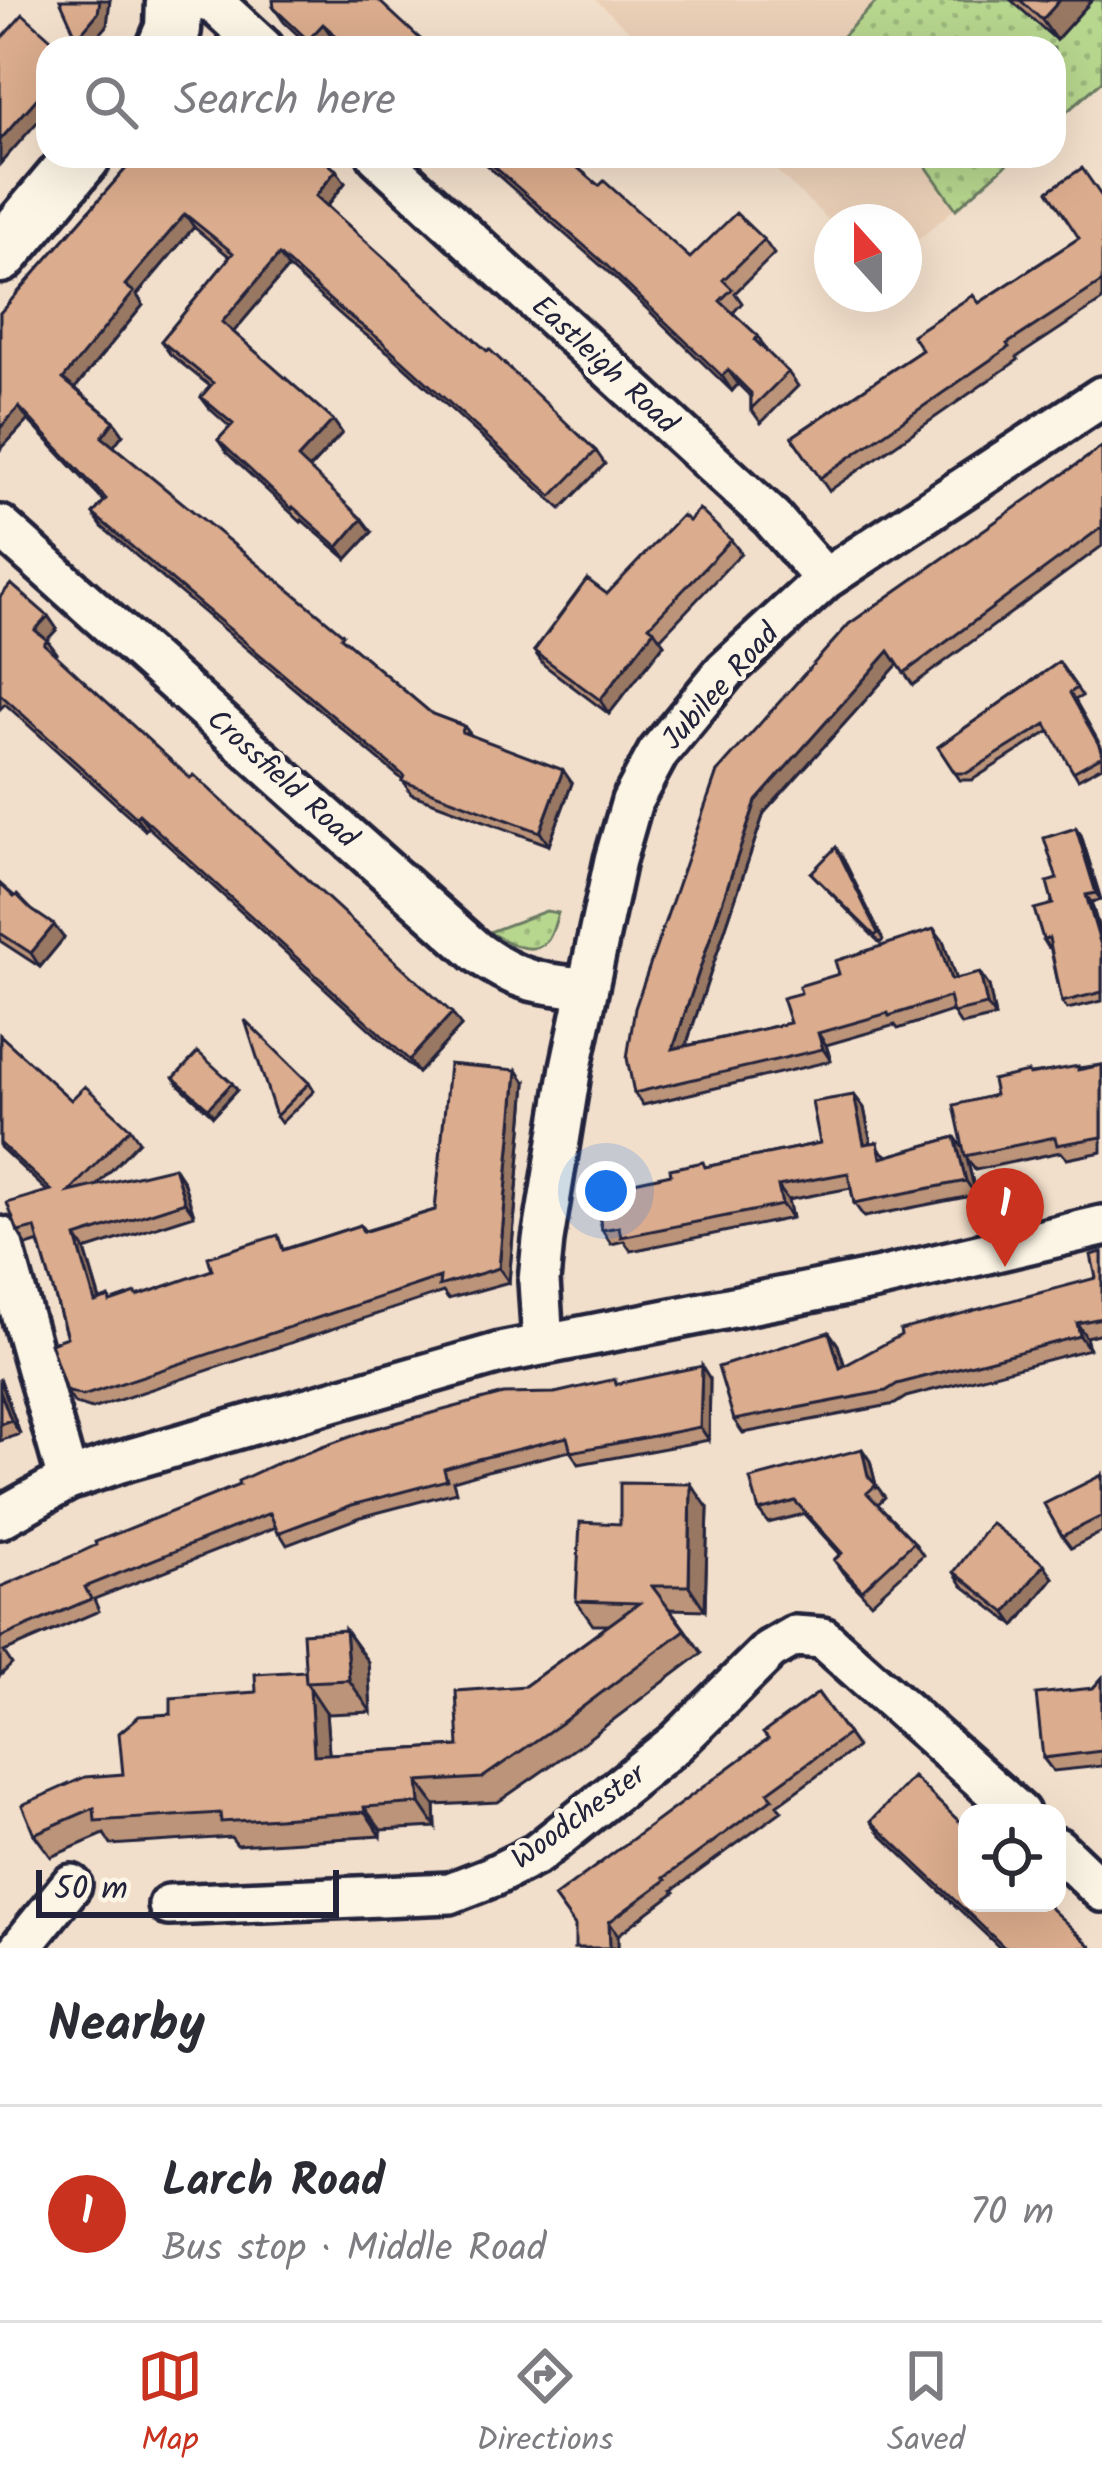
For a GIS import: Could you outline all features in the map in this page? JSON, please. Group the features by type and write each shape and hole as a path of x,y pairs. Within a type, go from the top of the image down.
{"street":[{"path":"170,36 201,1 247,36"},
{"path":"0,255 73,168"},
{"name":"Eastleigh Road","path":"392,168 771,517 825,579"},
{"name":"Jubilee Road","path":"543,1343 542,1240 586,988 623,829 658,753 725,671 825,579 1102,397"},
{"name":"Crossfield Road","path":"0,526 477,952 520,978 586,988"},
{"path":"0,1518 68,1480 478,1359 876,1279 1102,1226"},
{"path":"0,1237 68,1480"},
{"name":"Woodchester","path":"169,1905 450,1893 491,1877 537,1854 676,1743 770,1650 794,1636 824,1638 1009,1804"},
{"path":"20,1948 71,1885"}],"shaded area":[{"path":"596,0 1102,0 1102,81 1066,112 1066,36 634,36"},
{"path":"774,168 1002,168 922,237 922,204 814,206"}],"green space":[{"path":"878,0 1102,0 1102,81 1066,112 1066,36 843,36"},
{"path":"927,168 1002,168 956,209"},
{"path":"546,911 558,913 550,936 540,946 517,946 489,932"}],"building":[{"path":"60,0 100,0 98,13 76,36"},
{"path":"273,0 378,0 417,36 336,36 323,24 312,36 304,36 274,8"},
{"path":"1020,0 1060,0 1042,20"},
{"path":"23,14 48,36 36,36 36,100 0,140 0,40"},
{"path":"127,168 336,170 316,196 596,451 552,496 279,255 222,322 333,420 298,458 362,519 338,547 218,440 233,424 201,397 213,383 161,341 233,253 185,214 125,285 134,292 63,379 114,421 102,437 343,634 432,714 464,726 462,732 563,770 540,832 402,781 404,776 93,514 106,499 19,407 0,428 0,313"},
{"path":"496,168 578,168 599,186 604,181 690,258 736,213 764,240 723,280 732,289 720,301 788,372 751,409 751,393 728,370 722,376"},
{"path":"1082,168 1102,197 1102,282 820,478 792,437 922,350 912,335 973,295 979,303 1079,238 1048,191"},
{"path":"1102,447 1102,527 904,673 889,651 756,801 673,1049 790,1023 782,998 801,993 799,986 839,974 835,961 934,929 951,980 980,973 987,1005 953,1013 949,997 818,1033 823,1049 634,1093 627,1058 635,1008 717,772 849,624"},
{"path":"699,509 731,540 649,626 654,630 600,700 534,651 587,579 607,594 682,515 689,521"},
{"path":"11,584 48,616 35,630 47,640 44,644 452,1013 409,1060 0,694 0,597"},
{"path":"1059,662 1077,688 1070,693 1102,756 1073,772 1046,724 967,773 955,773 938,747"},
{"path":"1076,828 1096,893 1086,895 1102,949 1102,992 1062,1002 1049,938 1043,939 1034,909 1053,904 1047,882 1057,879 1044,838"},
{"path":"836,847 878,933 875,936 811,873"},
{"path":"0,884 54,925 31,953 0,933"},
{"path":"245,1020 309,1083 276,1116"},
{"path":"0,1035 71,1100 85,1086 130,1128 69,1192 174,1167 185,1202 76,1237 95,1302 137,1296 212,1270 208,1257 278,1235 283,1250 360,1225 363,1232 435,1210 449,1064 517,1070 499,1268 439,1286 440,1277 83,1396 66,1391 50,1343 67,1337 35,1228 18,1232 7,1203 51,1190 0,1143"},
{"path":"198,1052 232,1083 208,1108 174,1078"},
{"path":"1102,1065 1102,1137 1057,1145 1055,1137 965,1156 954,1105 995,1095 992,1080"},
{"path":"854,1095 864,1144 878,1142 881,1158 955,1137 966,1181 854,1203 848,1173 778,1186 782,1205 621,1237 619,1227 602,1230 595,1198 612,1194 611,1187 703,1162 705,1167 820,1143 812,1102"},
{"path":"1102,1252 1102,1318 1077,1323 1080,1336 897,1384 886,1391 734,1420 718,1367 829,1332 840,1368 901,1335 900,1330 1096,1278 1091,1255"},
{"path":"702,1366 700,1427 571,1452 567,1437 478,1459 444,1469 447,1480 352,1505 278,1533 270,1513 85,1587 91,1599 0,1638 0,1587 95,1542 239,1485 238,1481 273,1465 369,1430 503,1394 555,1393"},
{"path":"0,1391 11,1420 0,1424"},
{"path":"862,1449 868,1476 876,1485 867,1493 914,1542 862,1590 834,1560 842,1553 795,1501 759,1511 750,1479"},
{"path":"1102,1475 1102,1516 1062,1536 1044,1504"},
{"path":"620,1483 691,1484 689,1586 652,1586 685,1630 482,1778 418,1782 420,1803 364,1807 365,1812 221,1822 220,1813 95,1821 94,1808 34,1834 22,1805 85,1777 123,1774 119,1733 139,1716 171,1714 171,1698 256,1692 255,1674 305,1671 314,1755 459,1746 456,1691 525,1686 639,1603 576,1601 580,1522 620,1524"},
{"path":"991,1523 1044,1564 1006,1613 954,1572"},
{"path":"345,1630 349,1680 306,1682 303,1633"},
{"path":"1102,1678 1102,1751 1043,1758 1036,1694 1093,1688"},
{"path":"818,1693 848,1734 768,1792 773,1798 609,1922 610,1948 575,1948 575,1926 554,1897 768,1739 763,1733"},
{"path":"913,1777 958,1820 958,1903 871,1821"},
{"path":"967,1912 1055,1912 1093,1948 1005,1948"}],"place":[{"name":"Larch Road","path":"1005,1267"}]}
